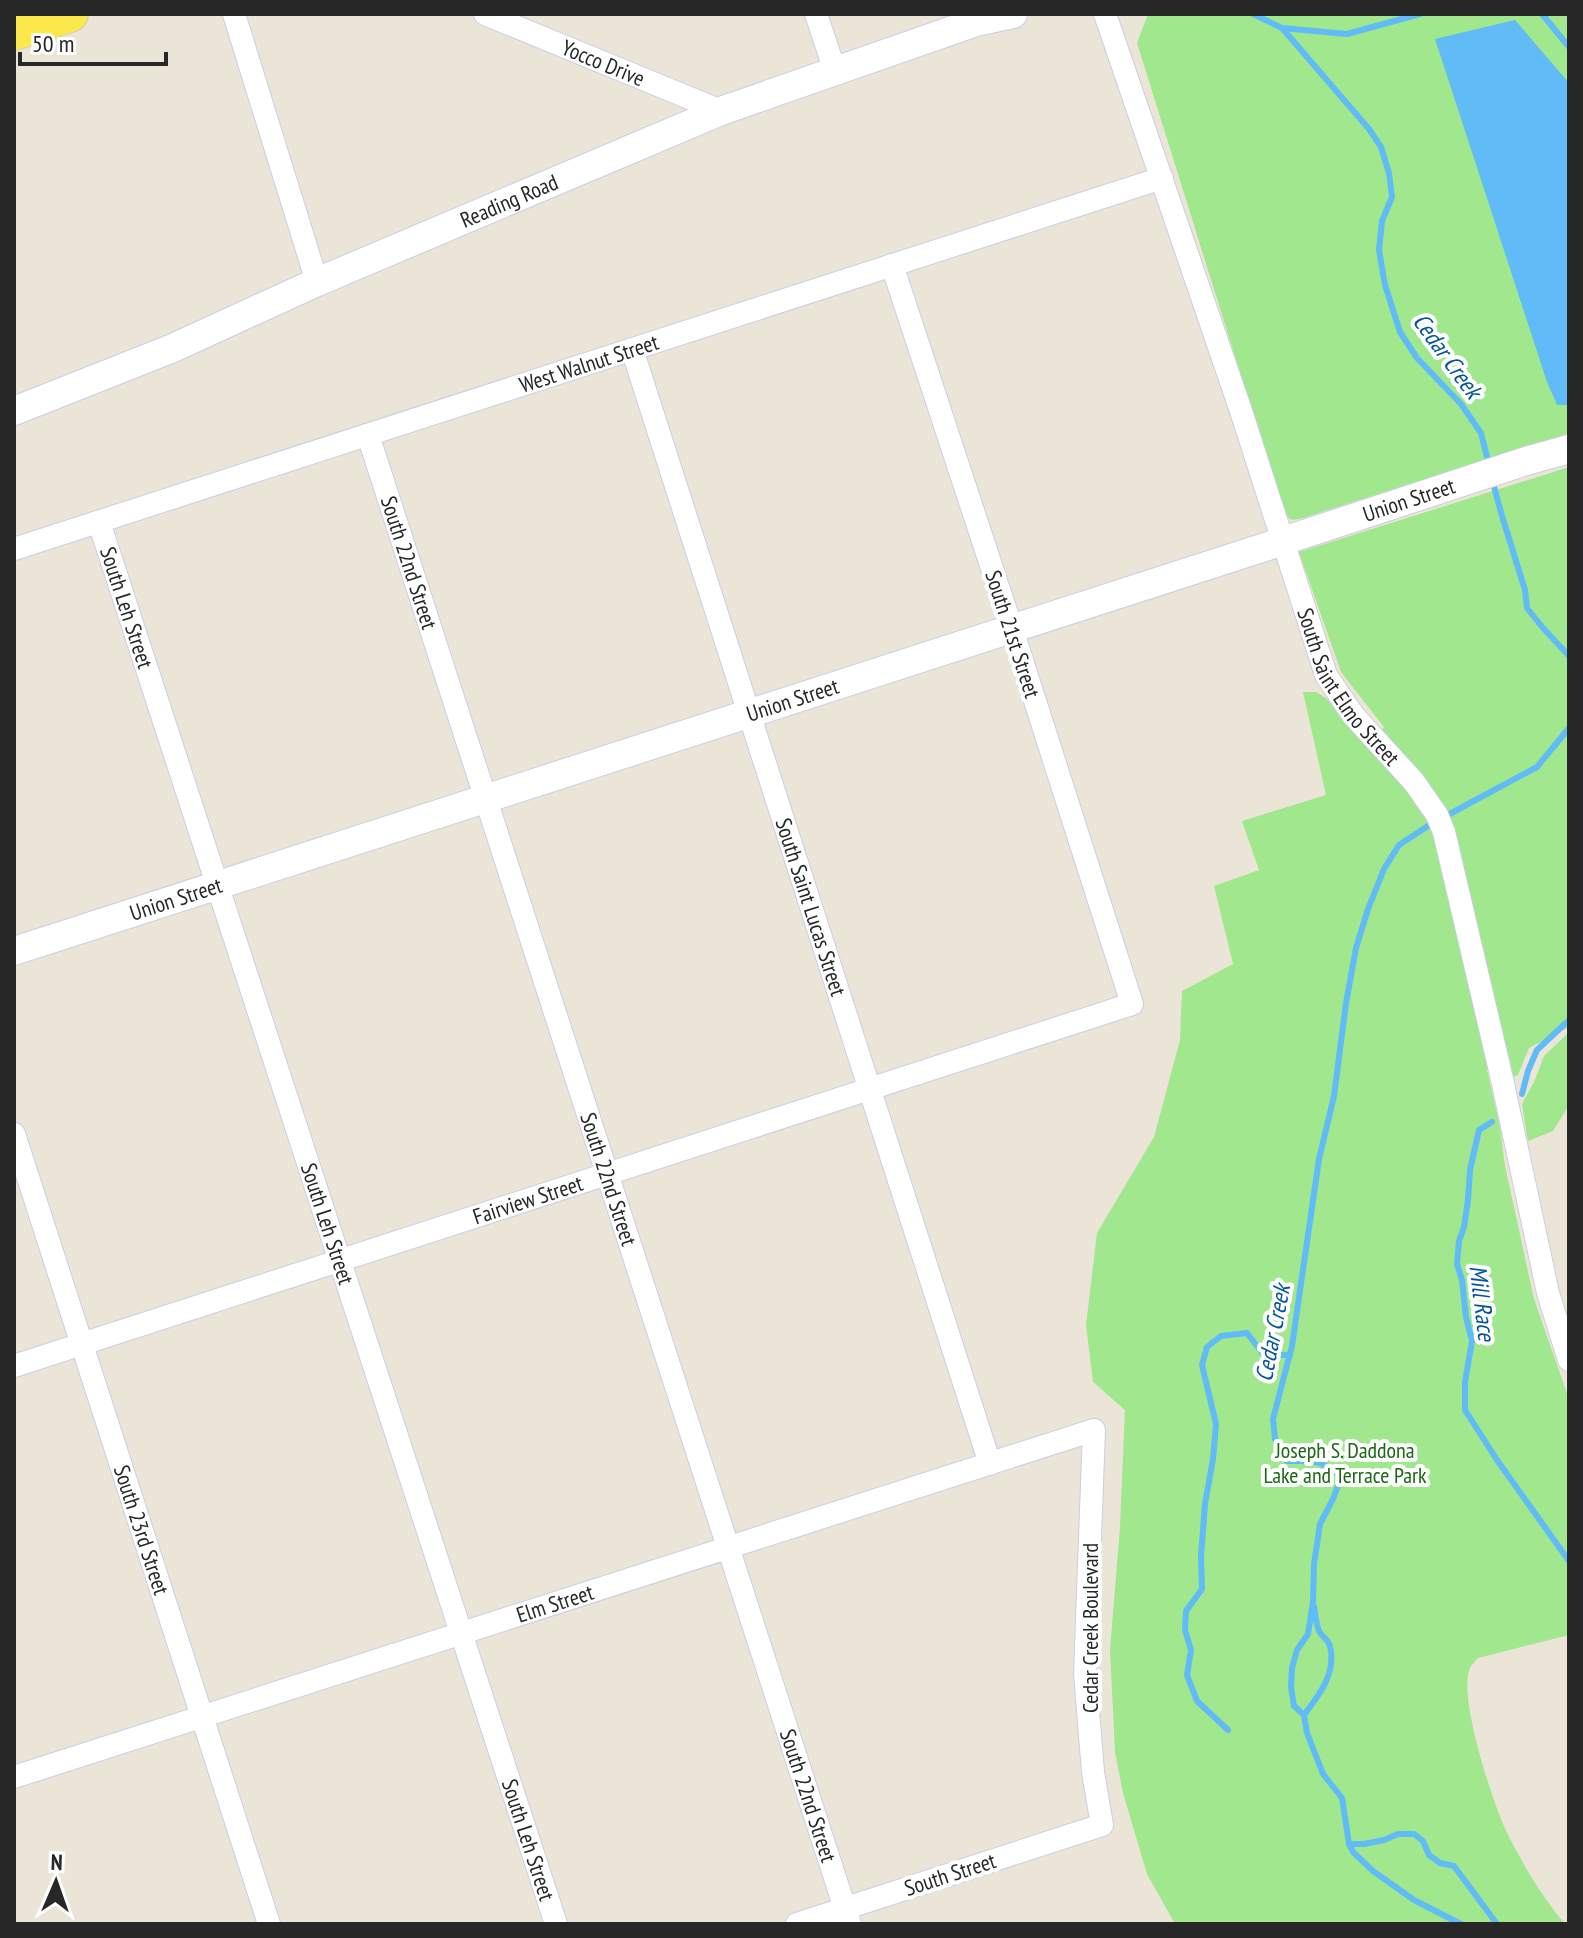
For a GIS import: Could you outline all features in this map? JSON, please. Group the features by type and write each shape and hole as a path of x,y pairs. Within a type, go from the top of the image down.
{"main road":[{"path":"14,32 70,14"}],"street":[{"path":"234,14 317,282"},
{"name":"Yocco Drive","path":"485,14 721,111"},
{"path":"816,14 835,71"},
{"name":"Reading Road","path":"14,411 173,348 317,282 721,111 976,22 1013,14"},
{"name":"South Saint Elmo Street","path":"1105,14 1326,675 1353,715 1418,788 1437,815 1451,856 1548,1293 1569,1360"},
{"name":"West Walnut Street","path":"14,549 1162,178"},
{"name":"South 21st Street","path":"892,265 1132,1004"},
{"name":"South Saint Lucas Street","path":"632,349 990,1464"},
{"name":"South 22nd Street","path":"368,435 847,1916"},
{"name":"Union Street","path":"14,951 1569,449"},
{"name":"South Leh Street","path":"99,522 556,1924"},
{"name":"Fairview Street","path":"14,1366 1132,1004"},
{"name":"South 23rd Street","path":"14,1134 269,1924"},
{"name":"Elm Street","path":"14,1777 1094,1430"},
{"name":"Cedar Creek Boulevard","path":"1094,1430 1085,1674 1093,1772 1102,1825"},
{"name":"South Street","path":"797,1924 847,1916 1102,1825"}],"green space":[{"path":"1148,14 1566,14 1569,17 1569,433 1303,518 1293,520 1285,516 1137,43"},
{"name":"Joseph S. Daddona Lake and Terrace Park","path":"1569,467 1569,1027 1529,1048 1518,1075 1512,1078 1510,1058 1487,1070 1534,1299 1569,1399 1569,1635 1478,1658 1470,1668 1467,1682 1468,1702 1479,1751 1502,1821 1534,1881 1565,1924 1175,1924 1147,1874 1123,1793 1115,1752 1110,1650 1125,1410 1093,1382 1086,1325 1097,1233 1154,1137 1180,1040 1182,991 1233,964 1214,886 1259,870 1242,821 1326,795 1303,692 1316,692 1326,698 1369,748 1384,727 1341,672 1299,552"},
{"path":"1569,1032 1569,1105 1553,1131 1528,1141 1522,1104 1544,1056"}],"water":[{"path":"1515,20 1569,83 1569,405 1557,405 1547,382 1435,39"}],"waterway":[{"name":"Cedar Creek","path":"1253,14 1282,28 1381,147 1392,197 1382,221 1379,250 1385,285 1400,332 1417,358 1461,404 1481,433 1489,465"},
{"name":"Mill Race","path":"1282,28 1347,34 1420,14"},
{"name":"Mill Race","path":"1542,14 1569,47"},
{"name":"Cedar Creek","path":"1492,479 1525,590 1527,608 1569,656"},
{"name":"Cedar Creek","path":"1444,817 1537,767 1569,728"},
{"name":"Cedar Creek","path":"1434,822 1399,845 1384,869 1356,948 1334,1096 1319,1159 1292,1346 1273,1419 1275,1439 1287,1461 1316,1462 1341,1478 1320,1524 1308,1634 1297,1650 1292,1668 1294,1706 1304,1715 1307,1733 1323,1774 1342,1798 1353,1852 1373,1871 1414,1900 1461,1924"},
{"name":"Mill Race","path":"1522,1094 1537,1050 1569,1020"},
{"name":"Mill Race","path":"1492,1122 1479,1130 1470,1170 1464,1227 1459,1241 1457,1264 1472,1341 1465,1382 1465,1410 1569,1561"},
{"path":"1228,1730 1197,1701 1187,1675 1191,1650 1185,1630 1186,1611 1202,1589 1205,1504 1216,1424 1202,1365 1207,1347 1221,1336 1247,1333 1264,1355 1290,1355"},
{"path":"1304,1715 1325,1683 1332,1656 1328,1642 1319,1631 1314,1606"},
{"path":"1349,1844 1384,1840 1398,1834 1414,1834 1423,1841 1429,1855 1440,1863 1454,1866 1497,1924"}]}
